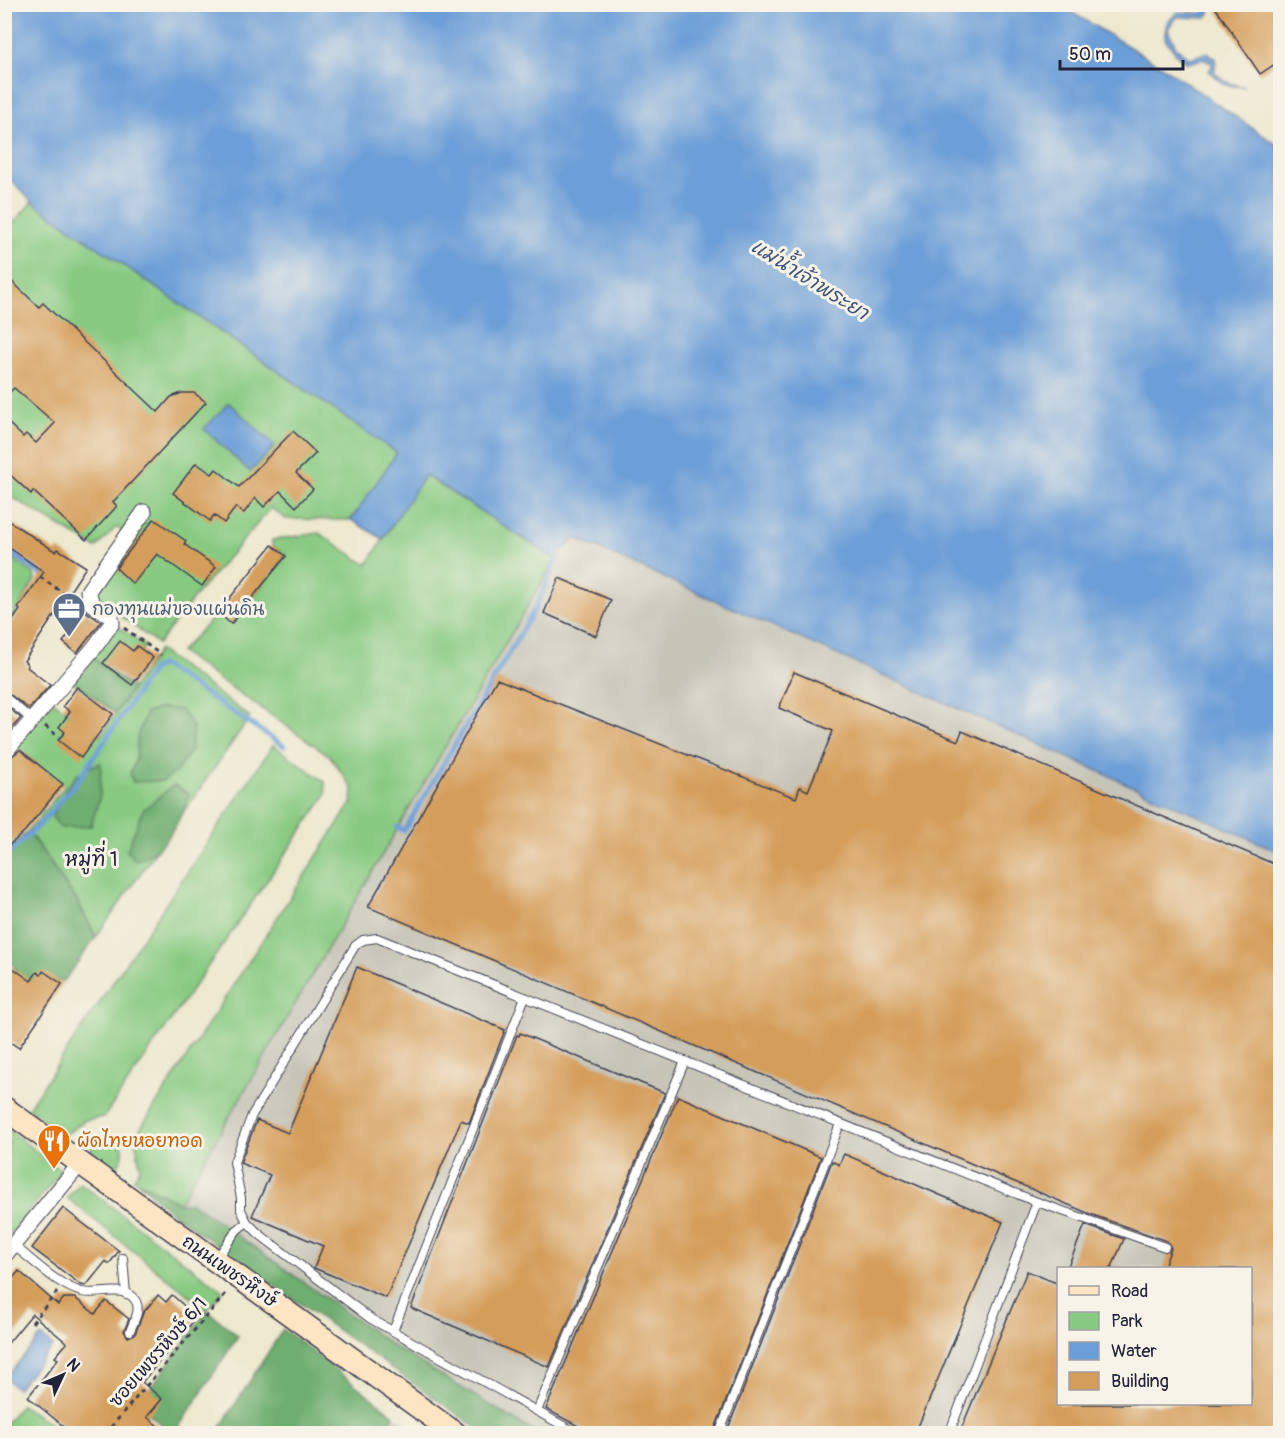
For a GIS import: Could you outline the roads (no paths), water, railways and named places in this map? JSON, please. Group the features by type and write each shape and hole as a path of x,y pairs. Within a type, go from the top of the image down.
{"main road":[{"name":"ถนนเพชรหึงษ์","path":"4,1108 456,1434"}],"street":[{"path":"4,753 38,723 113,620 92,604 88,591 144,512"},
{"path":"9,1250 81,1164"}],"lane":[{"path":"4,696 38,723"},
{"path":"578,1434 371,1319 259,1234 247,1222 241,1210 234,1162 240,1140 252,1115 355,946 363,940 377,938 1037,1202 1165,1247"},
{"path":"393,1331 525,997"},
{"path":"537,1411 685,1061"},
{"path":"719,1434 840,1124"},
{"path":"950,1434 1037,1202"},
{"path":"215,1260 232,1237 247,1222"},
{"path":"9,1250 84,1293 126,1294 137,1304 137,1315 130,1331"},
{"path":"123,1258 126,1294"}],"water":[{"name":"แม่น้ำเจ้าพระยา","path":"4,5 1060,5 1161,66 1280,147 1280,852 575,538 555,559 425,475 383,539 351,520 397,453 32,202 5,174"},
{"path":"1209,5 1209,14 1206,18 1177,17 1168,29 1176,47 1189,58 1208,53 1216,58 1215,73 1227,82 1245,87 1225,85 1209,71 1212,66 1211,62 1204,59 1188,63 1179,58 1165,39 1167,22 1178,12 1203,13"},
{"path":"229,403 275,446 250,472 204,429"},
{"path":"41,1336 53,1346 17,1389 5,1378"}],"waterway":[{"path":"4,548 47,578"},
{"path":"397,827 404,831 536,607 560,550"},
{"path":"64,591 90,610"},
{"path":"4,858 41,823 79,779 153,669 162,665 284,746"}],"place":[{"name":"กองทุนแม่ของแผ่นดิน","path":"69,638"},
{"name":"ผัดไทยหอยทอด","path":"54,1170"}],"district":[{"name":"หมู่ที่ 1","path":"91,859"}]}
